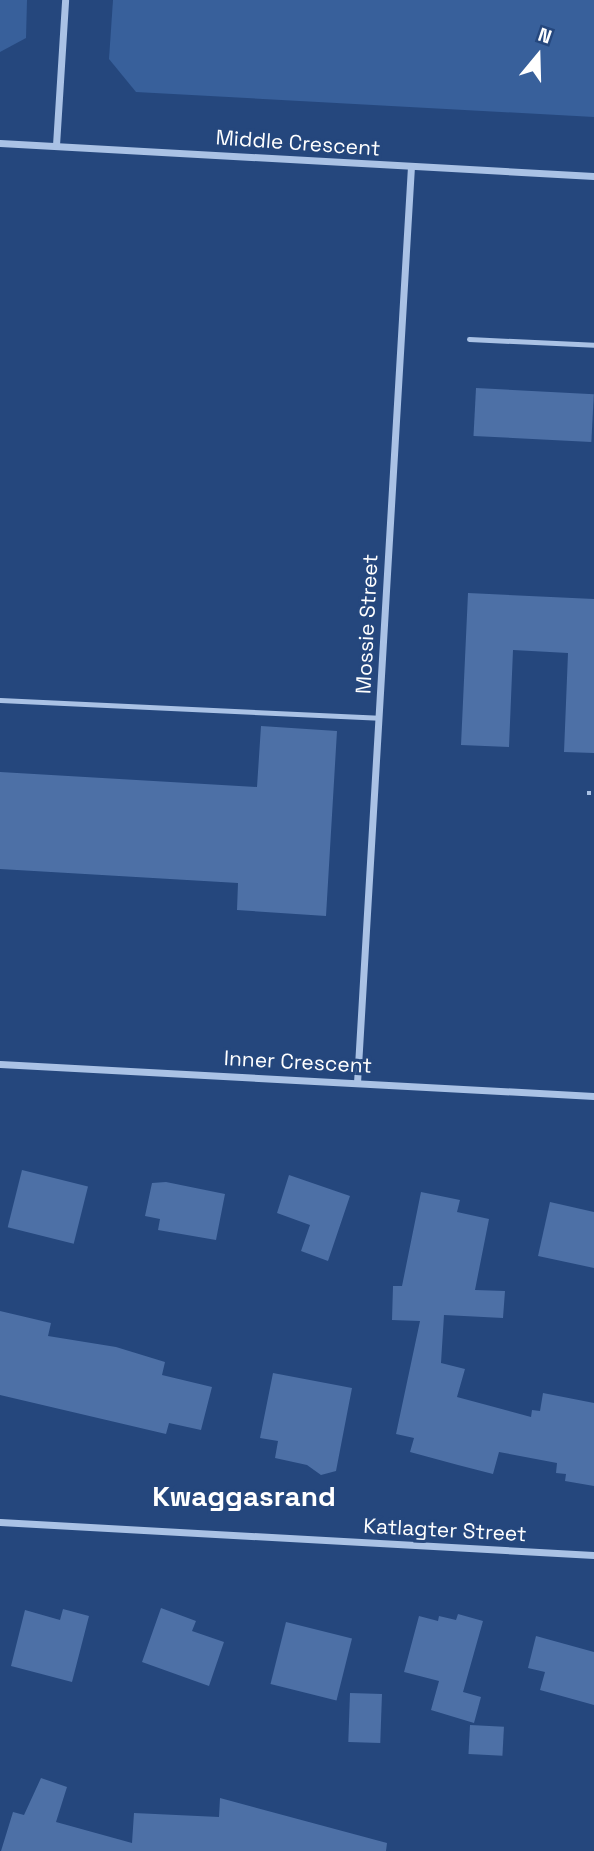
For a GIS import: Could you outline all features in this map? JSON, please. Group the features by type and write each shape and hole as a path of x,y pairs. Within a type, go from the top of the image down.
{"street":[{"path":"56,145 65,0"},
{"name":"Middle Crescent","path":"0,143 594,176"},
{"name":"Mossie Street","path":"357,1083 411,167"},
{"name":"Inner Crescent","path":"0,1064 594,1096"},
{"name":"Katlagter Street","path":"0,1522 594,1555"}],"lane":[{"path":"469,339 594,345"},
{"path":"0,700 379,718"}],"path":[{"path":"587,793 594,793"}],"shaded area":[{"path":"0,0 27,0 26,38 0,52"},
{"path":"113,0 594,0 594,117 136,92 109,59"}],"building":[{"path":"476,388 594,394 591,442 473,436"},
{"path":"468,593 594,599 594,753 564,752 568,653 513,650 509,747 461,745"},
{"path":"261,726 337,731 326,916 237,910 238,883 0,869 0,772 257,787"},
{"path":"22,1170 88,1186 74,1244 8,1227"},
{"path":"289,1175 350,1196 328,1261 301,1251 310,1225 277,1213"},
{"path":"166,1182 225,1194 216,1240 158,1230 160,1219 145,1216 152,1183"},
{"path":"421,1192 460,1200 457,1212 489,1219 475,1290 505,1291 503,1318 444,1315 441,1363 465,1369 457,1397 531,1417 532,1410 540,1411 543,1393 594,1403 594,1486 565,1481 566,1474 556,1473 557,1463 499,1452 493,1474 458,1465 410,1452 414,1438 396,1434 420,1321 392,1320 393,1286 402,1286"},
{"path":"550,1202 594,1212 594,1268 538,1256"},
{"path":"0,1311 51,1323 48,1336 116,1347 165,1362 162,1375 212,1387 201,1430 169,1423 166,1434 0,1395"},
{"path":"273,1373 352,1388 336,1471 321,1475 307,1465 275,1458 278,1441 260,1438"},
{"path":"161,1608 196,1621 192,1631 224,1642 209,1686 142,1662"},
{"path":"63,1609 89,1616 72,1682 11,1666 25,1610 60,1620"},
{"path":"458,1614 483,1621 463,1692 481,1697 474,1723 431,1710 439,1681 404,1672 419,1616 438,1621 439,1616 456,1620"},
{"path":"286,1622 352,1638 336,1701 271,1684"},
{"path":"536,1636 594,1652 594,1705 540,1690 545,1672 528,1668"},
{"path":"350,1693 382,1694 380,1743 348,1742"},
{"path":"470,1725 504,1727 502,1756 468,1754"},
{"path":"41,1778 67,1787 56,1822 132,1843 134,1813 219,1817 220,1798 387,1843 386,1851 1,1851 13,1812 24,1815"}],"district":[{"name":"Kwaggasrand","path":"244,1496"}]}
